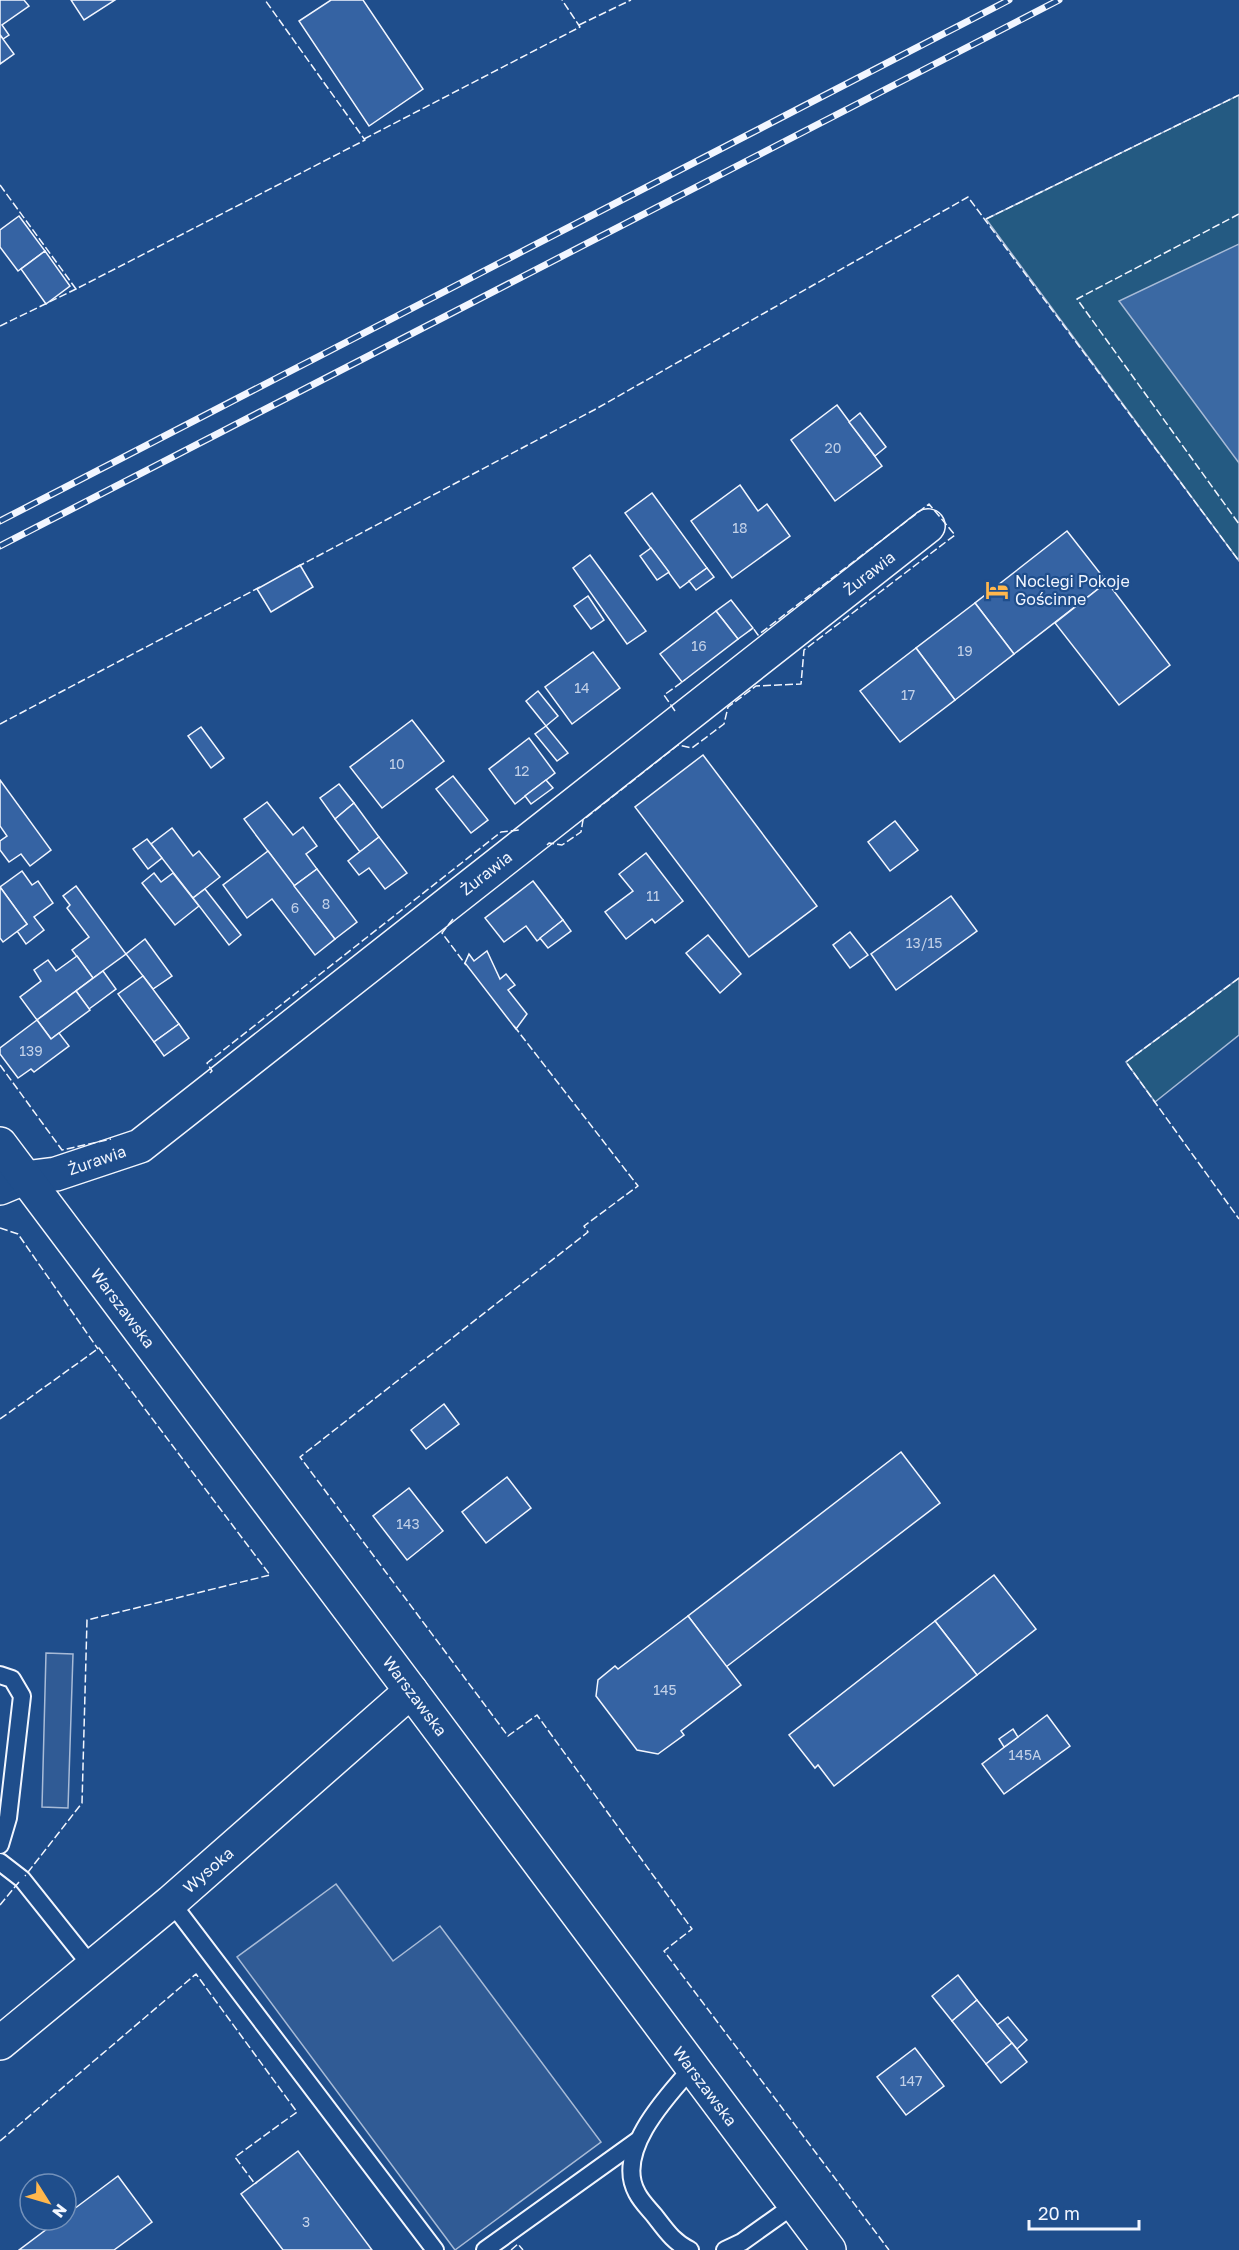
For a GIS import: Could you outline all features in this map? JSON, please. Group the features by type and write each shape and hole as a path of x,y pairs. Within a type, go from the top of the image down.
{"main road":[{"name":"Żurawia","path":"12,1183 56,1174 140,1146 928,526"},
{"name":"Warszawska","path":"0,1144 12,1183 411,1691 548,1871 829,2250"},
{"name":"Wysoka","path":"0,2043 171,1902 411,1691"}],"lane":[{"path":"0,1675 12,1679 22,1696 8,1818 0,1845"},
{"path":"0,1862 22,1879 93,1968"},
{"path":"171,1902 435,2250"},
{"path":"690,2250 675,2243 636,2192 632,2170 637,2141 661,2102 692,2068"},
{"path":"485,2250 637,2141"},
{"path":"725,2250 742,2242 794,2205"}],"shaded area":[{"path":"1239,95 1239,561 986,219"},
{"path":"1239,244 1239,463 1119,301"},
{"path":"1239,978 1239,1035 1155,1102 1126,1062"},
{"path":"46,1653 73,1654 68,1808 42,1807"},
{"path":"336,1884 393,1961 440,1926 601,2142 455,2250 237,1957"}],"building":[{"path":"0,0 24,0 29,6 2,25 9,35 3,39 0,35"},
{"path":"71,0 115,0 84,20"},
{"path":"331,0 363,0 423,89 369,126 299,21"},
{"path":"0,35 14,54 0,64"},
{"path":"19,216 45,251 18,271 0,247 0,230"},
{"path":"45,251 70,286 46,304 21,269"},
{"path":"837,405 882,466 835,501 791,440"},
{"path":"860,413 886,447 875,456 849,422"},
{"path":"740,485 758,511 767,504 790,536 732,578 691,521"},
{"path":"652,493 707,568 680,588 625,513"},
{"path":"1067,531 1107,582 1014,654 975,603"},
{"path":"651,548 669,572 657,580 640,556"},
{"path":"590,555 646,631 627,644 573,568"},
{"path":"300,565 313,587 271,612 257,589"},
{"path":"707,568 714,577 696,590 689,581"},
{"path":"1107,582 1170,665 1119,705 1055,623"},
{"path":"588,596 604,620 591,629 574,606"},
{"path":"731,600 753,628 738,639 716,611"},
{"path":"975,603 1014,654 955,700 916,648"},
{"path":"716,611 738,639 682,682 660,654"},
{"path":"916,648 955,700 900,742 860,691"},
{"path":"593,652 620,688 572,724 545,687"},
{"path":"538,691 558,716 546,726 526,701"},
{"path":"412,720 444,761 382,808 350,767"},
{"path":"546,726 568,753 557,761 535,734"},
{"path":"201,727 224,758 211,768 188,736"},
{"path":"529,738 555,773 515,804 489,769"},
{"path":"703,755 817,906 749,957 635,807"},
{"path":"453,776 488,820 471,833 436,789"},
{"path":"0,780 51,850 30,866 21,854 9,862 0,850 0,841 7,836 0,826"},
{"path":"546,780 553,788 531,804 525,796"},
{"path":"339,784 354,803 335,819 320,798"},
{"path":"267,802 293,835 303,827 317,846 306,854 317,869 294,886 244,819"},
{"path":"354,803 379,837 360,852 335,819"},
{"path":"895,821 918,850 890,871 868,842"},
{"path":"172,828 193,856 199,851 220,877 193,898 151,844"},
{"path":"379,837 407,873 385,889 369,868 359,875 348,861"},
{"path":"147,839 162,858 148,869 133,849"},
{"path":"268,851 335,939 315,955 272,899 247,918 223,885"},
{"path":"646,853 683,901 655,923 652,919 626,939 605,912 633,891 619,874"},
{"path":"317,869 357,922 335,939 294,886"},
{"path":"22,871 32,885 38,881 53,903 34,917 44,930 26,944 17,931 27,924 0,887"},
{"path":"154,873 161,882 173,873 199,906 175,925 142,883"},
{"path":"533,881 563,920 537,941 526,926 504,942 485,918"},
{"path":"76,886 126,954 93,978 72,950 89,937 67,908 70,905 63,896"},
{"path":"0,887 27,924 3,942 0,938"},
{"path":"205,889 241,935 229,945 193,898"},
{"path":"951,896 977,931 896,990 871,954"},
{"path":"563,920 571,931 548,948 540,938"},
{"path":"850,932 868,955 850,968 833,945"},
{"path":"708,935 741,974 720,993 686,953"},
{"path":"145,939 172,976 153,989 126,954"},
{"path":"487,951 500,979 506,974 515,985 508,990 527,1014 516,1029 465,963 469,954 474,961"},
{"path":"77,956 93,978 37,1020 20,997 41,981 34,970 48,960 56,971"},
{"path":"103,971 116,989 89,1009 76,991"},
{"path":"143,976 179,1024 154,1042 118,994"},
{"path":"76,991 90,1010 51,1039 37,1020"},
{"path":"37,1020 51,1039 59,1033 69,1046 34,1072 31,1069 18,1078 0,1054 0,1048"},
{"path":"179,1024 189,1038 164,1056 154,1042"},
{"path":"444,1404 459,1424 426,1449 411,1430"},
{"path":"901,1452 940,1503 726,1667 688,1616"},
{"path":"507,1477 531,1508 486,1543 462,1512"},
{"path":"409,1488 443,1531 407,1560 373,1516"},
{"path":"994,1575 1036,1629 977,1675 935,1621"},
{"path":"688,1616 741,1685 681,1731 684,1735 658,1754 637,1750 596,1696 598,1680 615,1666 618,1669"},
{"path":"935,1621 977,1675 834,1786 818,1765 815,1768 789,1735"},
{"path":"1047,1715 1070,1746 1004,1794 982,1764"},
{"path":"1013,1729 1018,1737 1004,1747 999,1739"},
{"path":"958,1975 977,2000 952,2021 932,1996"},
{"path":"977,2000 1012,2043 986,2064 952,2021"},
{"path":"1008,2017 1027,2040 1017,2049 997,2025"},
{"path":"1012,2043 1027,2062 1001,2083 986,2064"},
{"path":"915,2048 944,2086 906,2115 877,2077"},
{"path":"298,2151 372,2250 283,2250 241,2194"},
{"path":"118,2176 152,2222 114,2250 19,2250 43,2232 78,2232 78,2206"}],"railway":[{"path":"0,521 1009,0"},
{"path":"0,546 1059,0"}],"fence":[{"path":"0,185 76,289 365,140 265,0"},
{"path":"364,139 580,27 562,0"},
{"path":"579,25 631,0"},
{"path":"986,219 1239,95"},
{"path":"297,567 594,410 968,197 1239,561"},
{"path":"1239,214 1077,299 1239,524"},
{"path":"0,326 76,289 75,287"},
{"path":"547,845 549,843 562,845 581,832 583,820 678,745 692,748 724,724 728,707 756,686 801,684 804,650 955,535 929,504 758,635 753,628 749,631"},
{"path":"0,724 260,587"},
{"path":"675,711 664,695 685,680"},
{"path":"210,1073 212,1071 207,1063 501,832 519,830"},
{"path":"453,919 442,933 466,965"},
{"path":"1239,978 1126,1062 1239,1219"},
{"path":"514,1026 638,1186 584,1226 588,1232 300,1457 508,1736 537,1715 692,1929 664,1951 889,2250"},
{"path":"0,1065 62,1150 111,1139"},
{"path":"0,1228 18,1234 98,1349"},
{"path":"0,1419 99,1348 270,1575 87,1620 82,1803 25,1876"},
{"path":"0,1905 19,1882"},
{"path":"0,2141 196,1974 297,2112 235,2157 255,2184 257,2182"},
{"path":"511,2250 518,2244 523,2250"}],"place":[{"name":"Noclegi Pokoje Gościnne","path":"997,590"}]}
